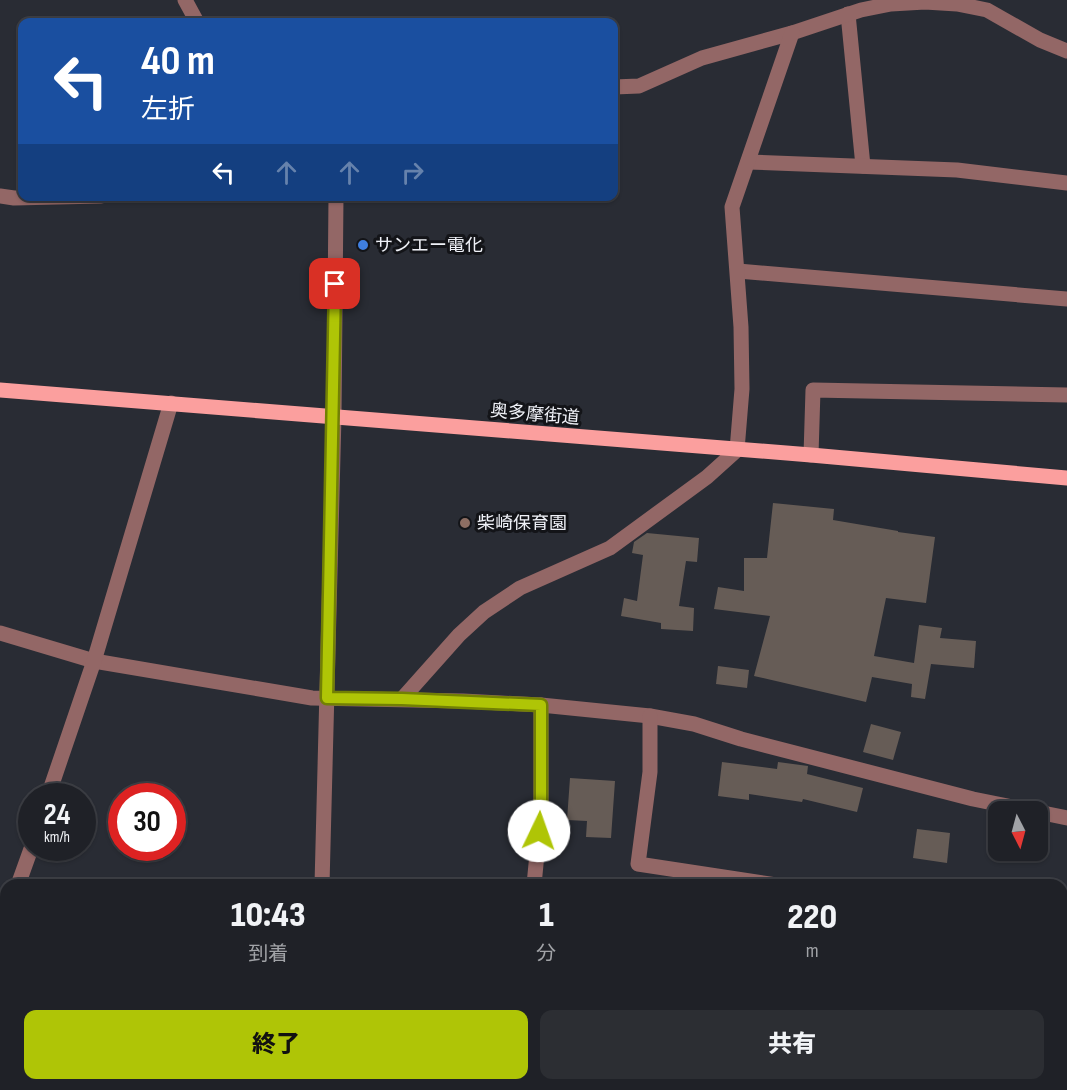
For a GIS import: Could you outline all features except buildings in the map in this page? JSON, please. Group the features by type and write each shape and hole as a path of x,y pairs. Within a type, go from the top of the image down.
{"main road":[{"name":"奥多摩街道","path":"0,390 811,455 1067,478"}],"street":[{"path":"185,0 195,18"},
{"path":"618,87 639,86 702,58 792,33 848,14 891,4 925,2 957,4 987,10 1040,40 1067,51"},
{"path":"848,14 863,166"},
{"path":"402,699 459,635 484,612 520,588 610,548 706,477 737,450 742,389 738,271 733,237 732,207 792,33"},
{"path":"748,162 957,170 1067,183"},
{"path":"0,196 18,198"},
{"path":"322,879 334,416 336,201"},
{"path":"738,271 1067,299"},
{"path":"811,455 813,390 1067,395"},
{"path":"52,783 94,662 171,403"},
{"path":"0,633 94,662 301,696 541,705 650,716 694,724 741,739 988,802"},
{"path":"535,879 541,812 541,705"},
{"path":"650,716 650,772 638,864 737,879"},
{"path":"1048,814 1067,818"},
{"path":"20,879 27,861"}],"place":[{"name":"サンエー電化","path":"363,245"},
{"name":"柴崎保育園","path":"465,523"}],"route":[{"path":"335,284 327,698 541,705 539,831"}]}
